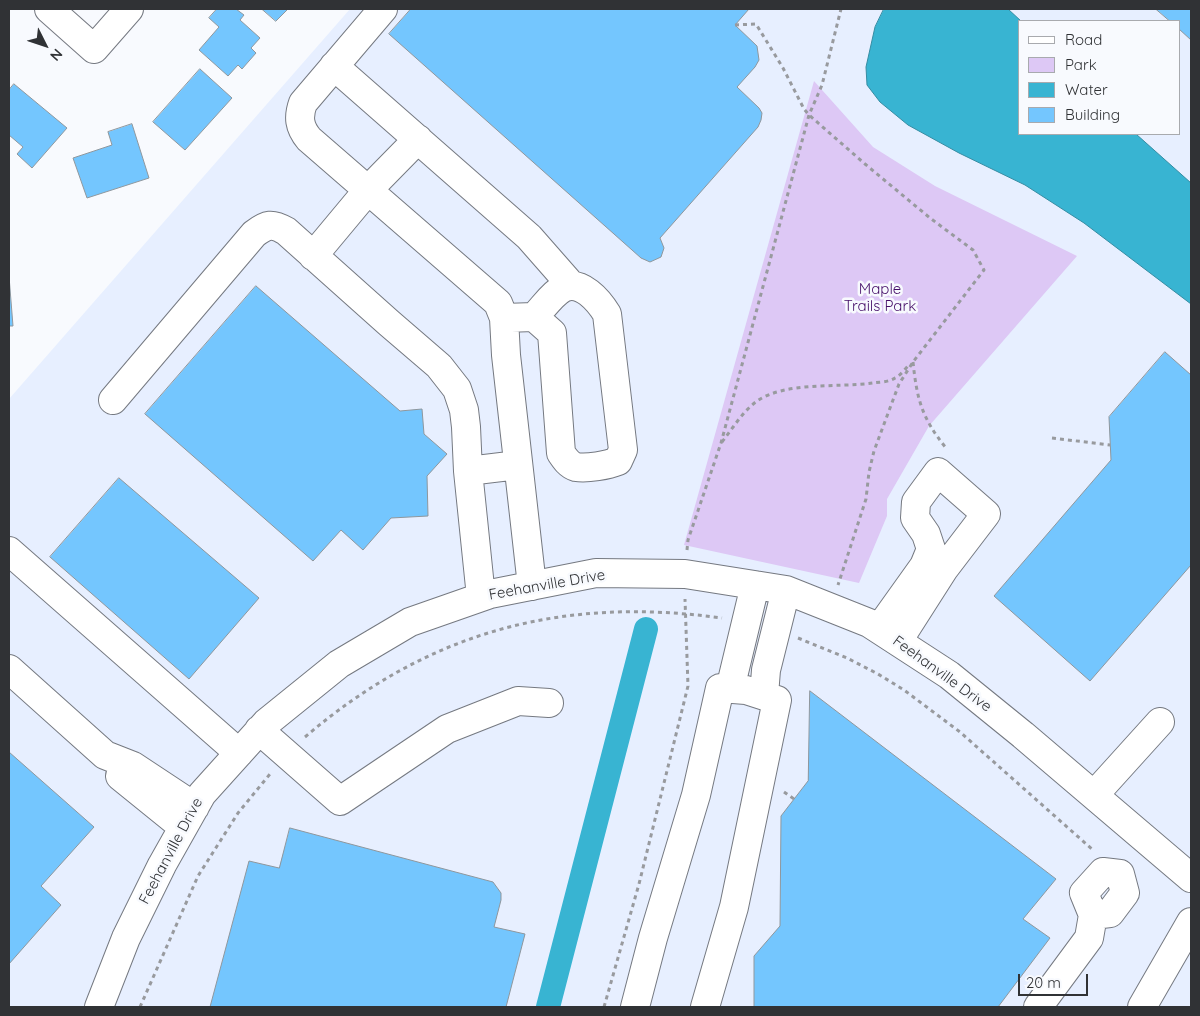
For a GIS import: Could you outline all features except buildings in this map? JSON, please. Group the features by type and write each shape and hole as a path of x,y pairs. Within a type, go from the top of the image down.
{"street":[{"path":"49,9 94,49 129,9"},
{"path":"383,9 303,103 299,112 300,121 308,139 498,303 504,318 506,355 532,586"},
{"path":"334,66 529,237 572,286 586,291 601,304 607,314 623,450 618,461 610,465 576,467 566,461 561,453 552,333 534,316"},
{"path":"313,256 368,190 418,139"},
{"path":"113,400 254,234 264,226 276,226 286,231 440,366 457,389 464,410 468,471 481,598"},
{"path":"504,318 534,316 562,288 572,286"},
{"path":"468,471 518,465"},
{"path":"938,472 986,514 944,569 888,635 931,549 926,534 915,518 916,502 938,472"},
{"path":"9,551 239,753"},
{"name":"Feehanville Drive","path":"99,1007 126,938 162,865 202,794 266,722 339,664 410,622 481,598 596,573 684,574 786,590 869,623 949,675 1023,734 1191,878"},
{"path":"730,689 755,585"},
{"path":"764,695 766,670 786,590"},
{"path":"9,669 105,755 133,766 189,817"},
{"path":"635,1007 653,938 696,795 720,688 746,690 777,700 734,907 705,1007"},
{"path":"259,730 340,800 447,729 518,701 549,703"},
{"path":"1094,795 1160,722"},
{"path":"1038,1007 1089,938 1093,915 1110,913 1125,893 1120,874 1145,839"},
{"path":"1142,1007 1191,922"}],"path":[{"path":"688,540 721,444 809,116 822,85 841,9"},
{"path":"735,25 756,24 809,116 915,206 973,250 984,270 913,362 899,384 874,451 866,499 830,607"},
{"path":"721,444 744,412 765,397 792,390 827,386 854,386 887,381 896,378 913,362"},
{"path":"913,362 920,406 932,430 947,450"},
{"path":"1052,438 1110,445"},
{"path":"140,1007 198,876 238,813 287,754 321,724 387,677 421,659 468,639 501,629 568,615 636,610 686,613 747,623"},
{"path":"604,1007 639,884 688,686 686,613"},
{"path":"777,631 847,658 904,690 960,732 1120,874"}],"shaded area":[{"path":"350,9 1191,9 1191,1007 9,1007 9,399"}],"green space":[{"name":"Maple Trails Park","path":"814,81 873,147 935,186 1077,256 929,426 887,499 887,516 859,583 684,545"}],"water":[{"path":"884,9 1008,9 1020,20 1018,20 1018,135 1137,135 1191,183 1191,304 1084,223 1025,185 959,153 908,125 880,102 867,85 866,67 875,27"}],"waterway":[{"path":"548,1007 646,629"}]}
